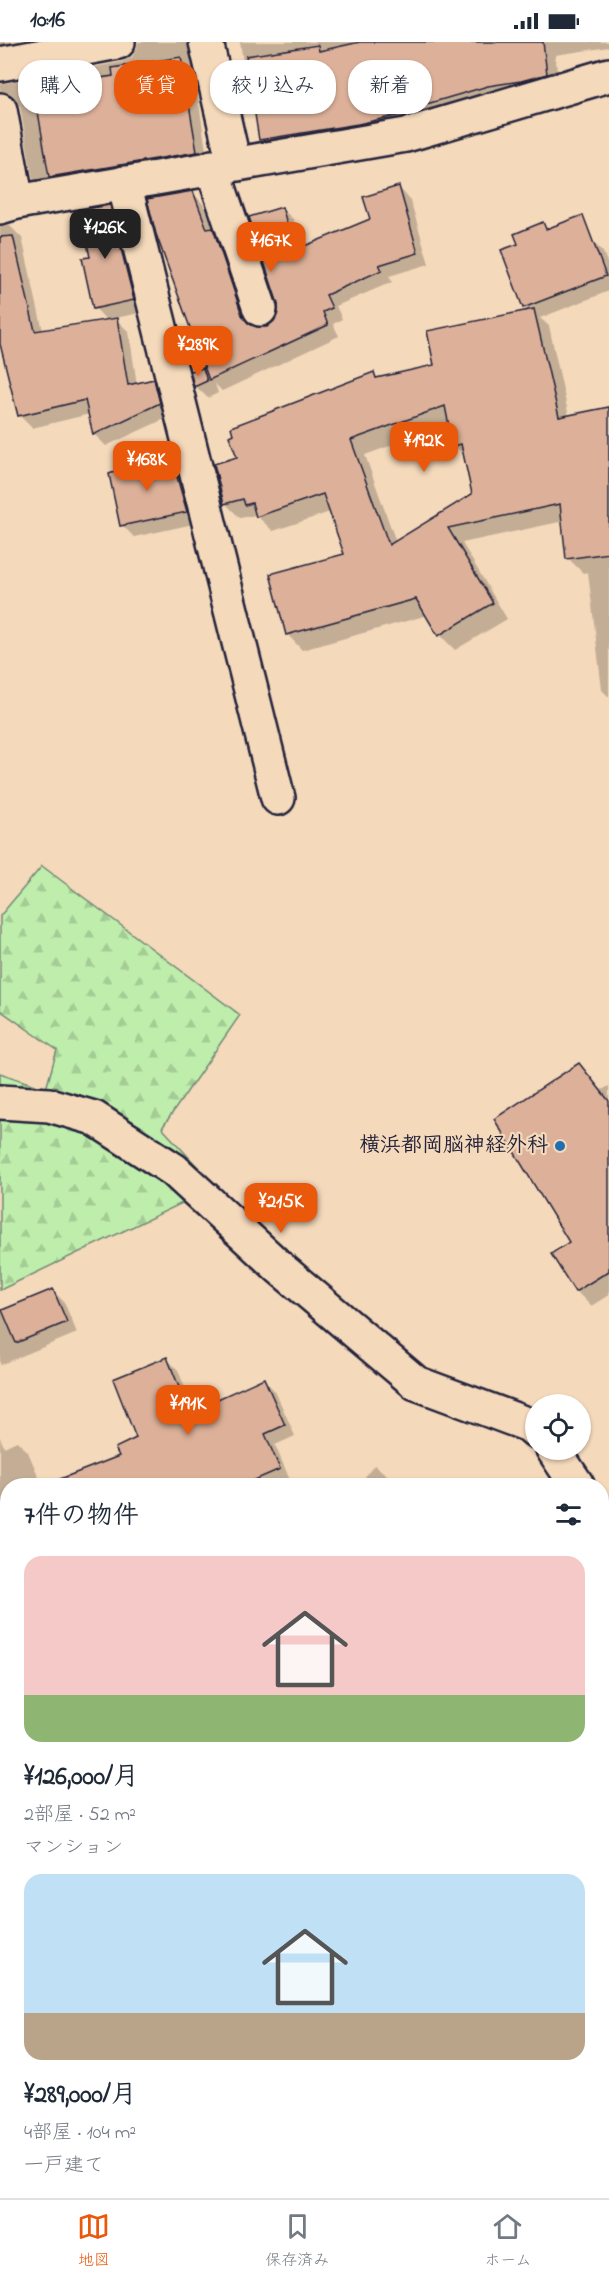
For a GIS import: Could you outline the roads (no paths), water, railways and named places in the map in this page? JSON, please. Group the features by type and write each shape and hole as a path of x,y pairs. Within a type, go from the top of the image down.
{"street":[{"path":"0,64 118,42"},
{"path":"206,42 223,165 260,309"},
{"path":"0,110 8,205 223,165 406,135 609,75"},
{"path":"124,183 278,798"},
{"path":"0,1102 49,1105 94,1118 174,1170 280,1269 416,1383 525,1424"},
{"path":"560,1460 572,1478"}],"place":[{"name":"横浜都岡脳神経外科","path":"560,1146"}]}
